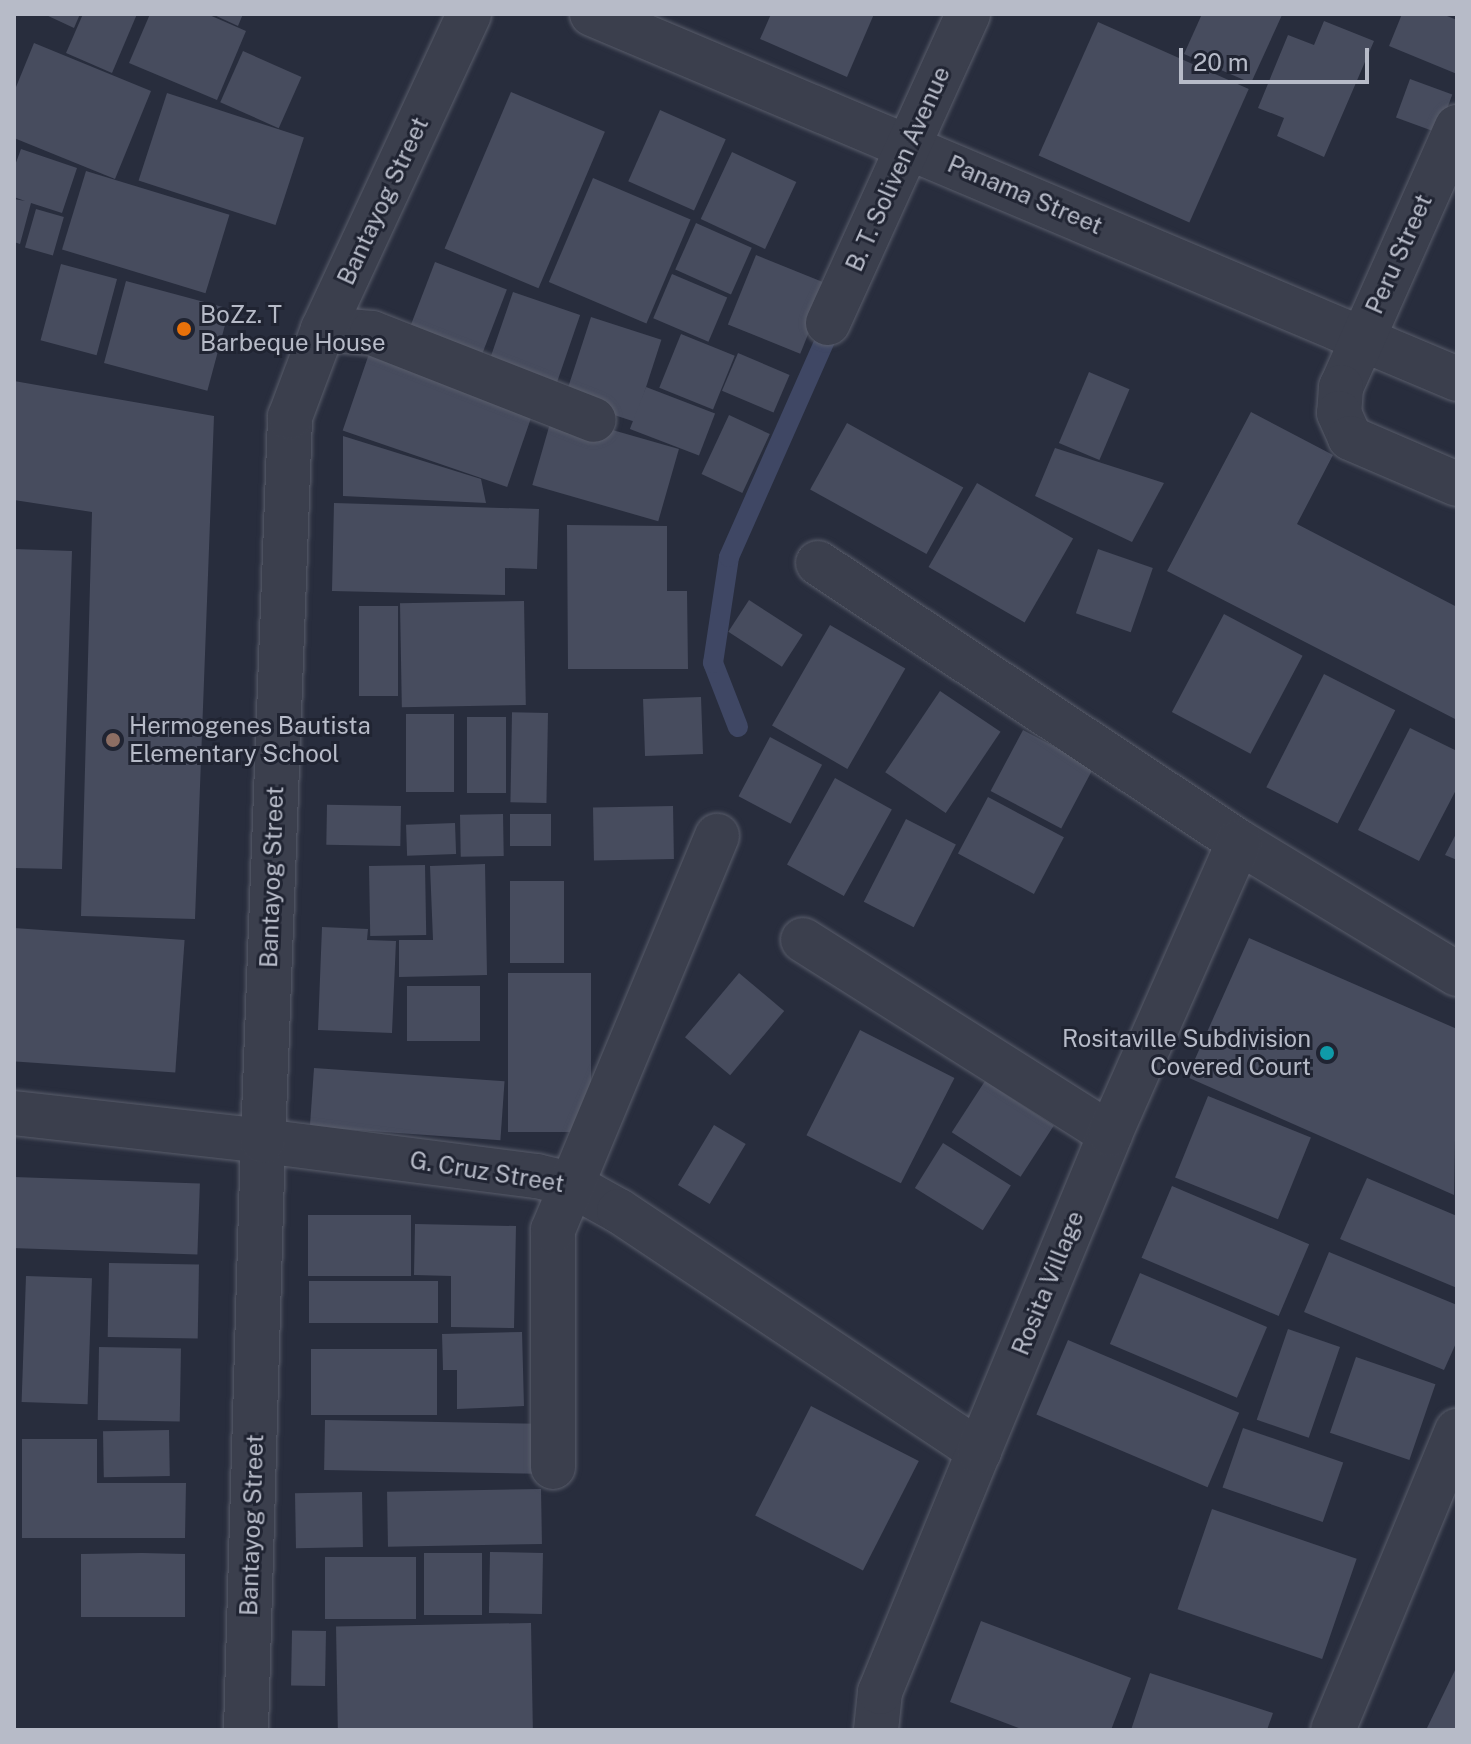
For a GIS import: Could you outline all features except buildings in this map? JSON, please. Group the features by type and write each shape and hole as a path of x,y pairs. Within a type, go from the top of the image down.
{"street":[{"name":"Bantayog Street","path":"246,1730 263,1141 290,417 323,329 469,14"},
{"name":"Panama Street","path":"592,14 1457,379"},
{"name":"B. T. Soliven Avenue","path":"828,323 968,14"},
{"name":"Peru Street","path":"1457,127 1341,387 1339,413 1350,438 1457,484"},
{"path":"323,329 372,333 594,420"},
{"path":"818,563 1239,842 1457,974"},
{"path":"553,1467 553,1230 717,836"},
{"name":"Rosita Village","path":"876,1730 880,1692 1110,1134 1239,842"},
{"path":"803,940 1110,1134"},
{"name":"G. Cruz Street","path":"14,1113 537,1176 572,1185 619,1211 979,1451"},
{"path":"1333,1730 1457,1431"}],"waterway":[{"path":"738,727 713,663 729,557 833,322"}],"place":[{"name":"BoZz. T Barbeque House","path":"184,329"},
{"name":"Hermogenes Bautista Elementary School","path":"113,740"},
{"name":"Rositaville Subdivision Covered Court","path":"1327,1053"}]}
